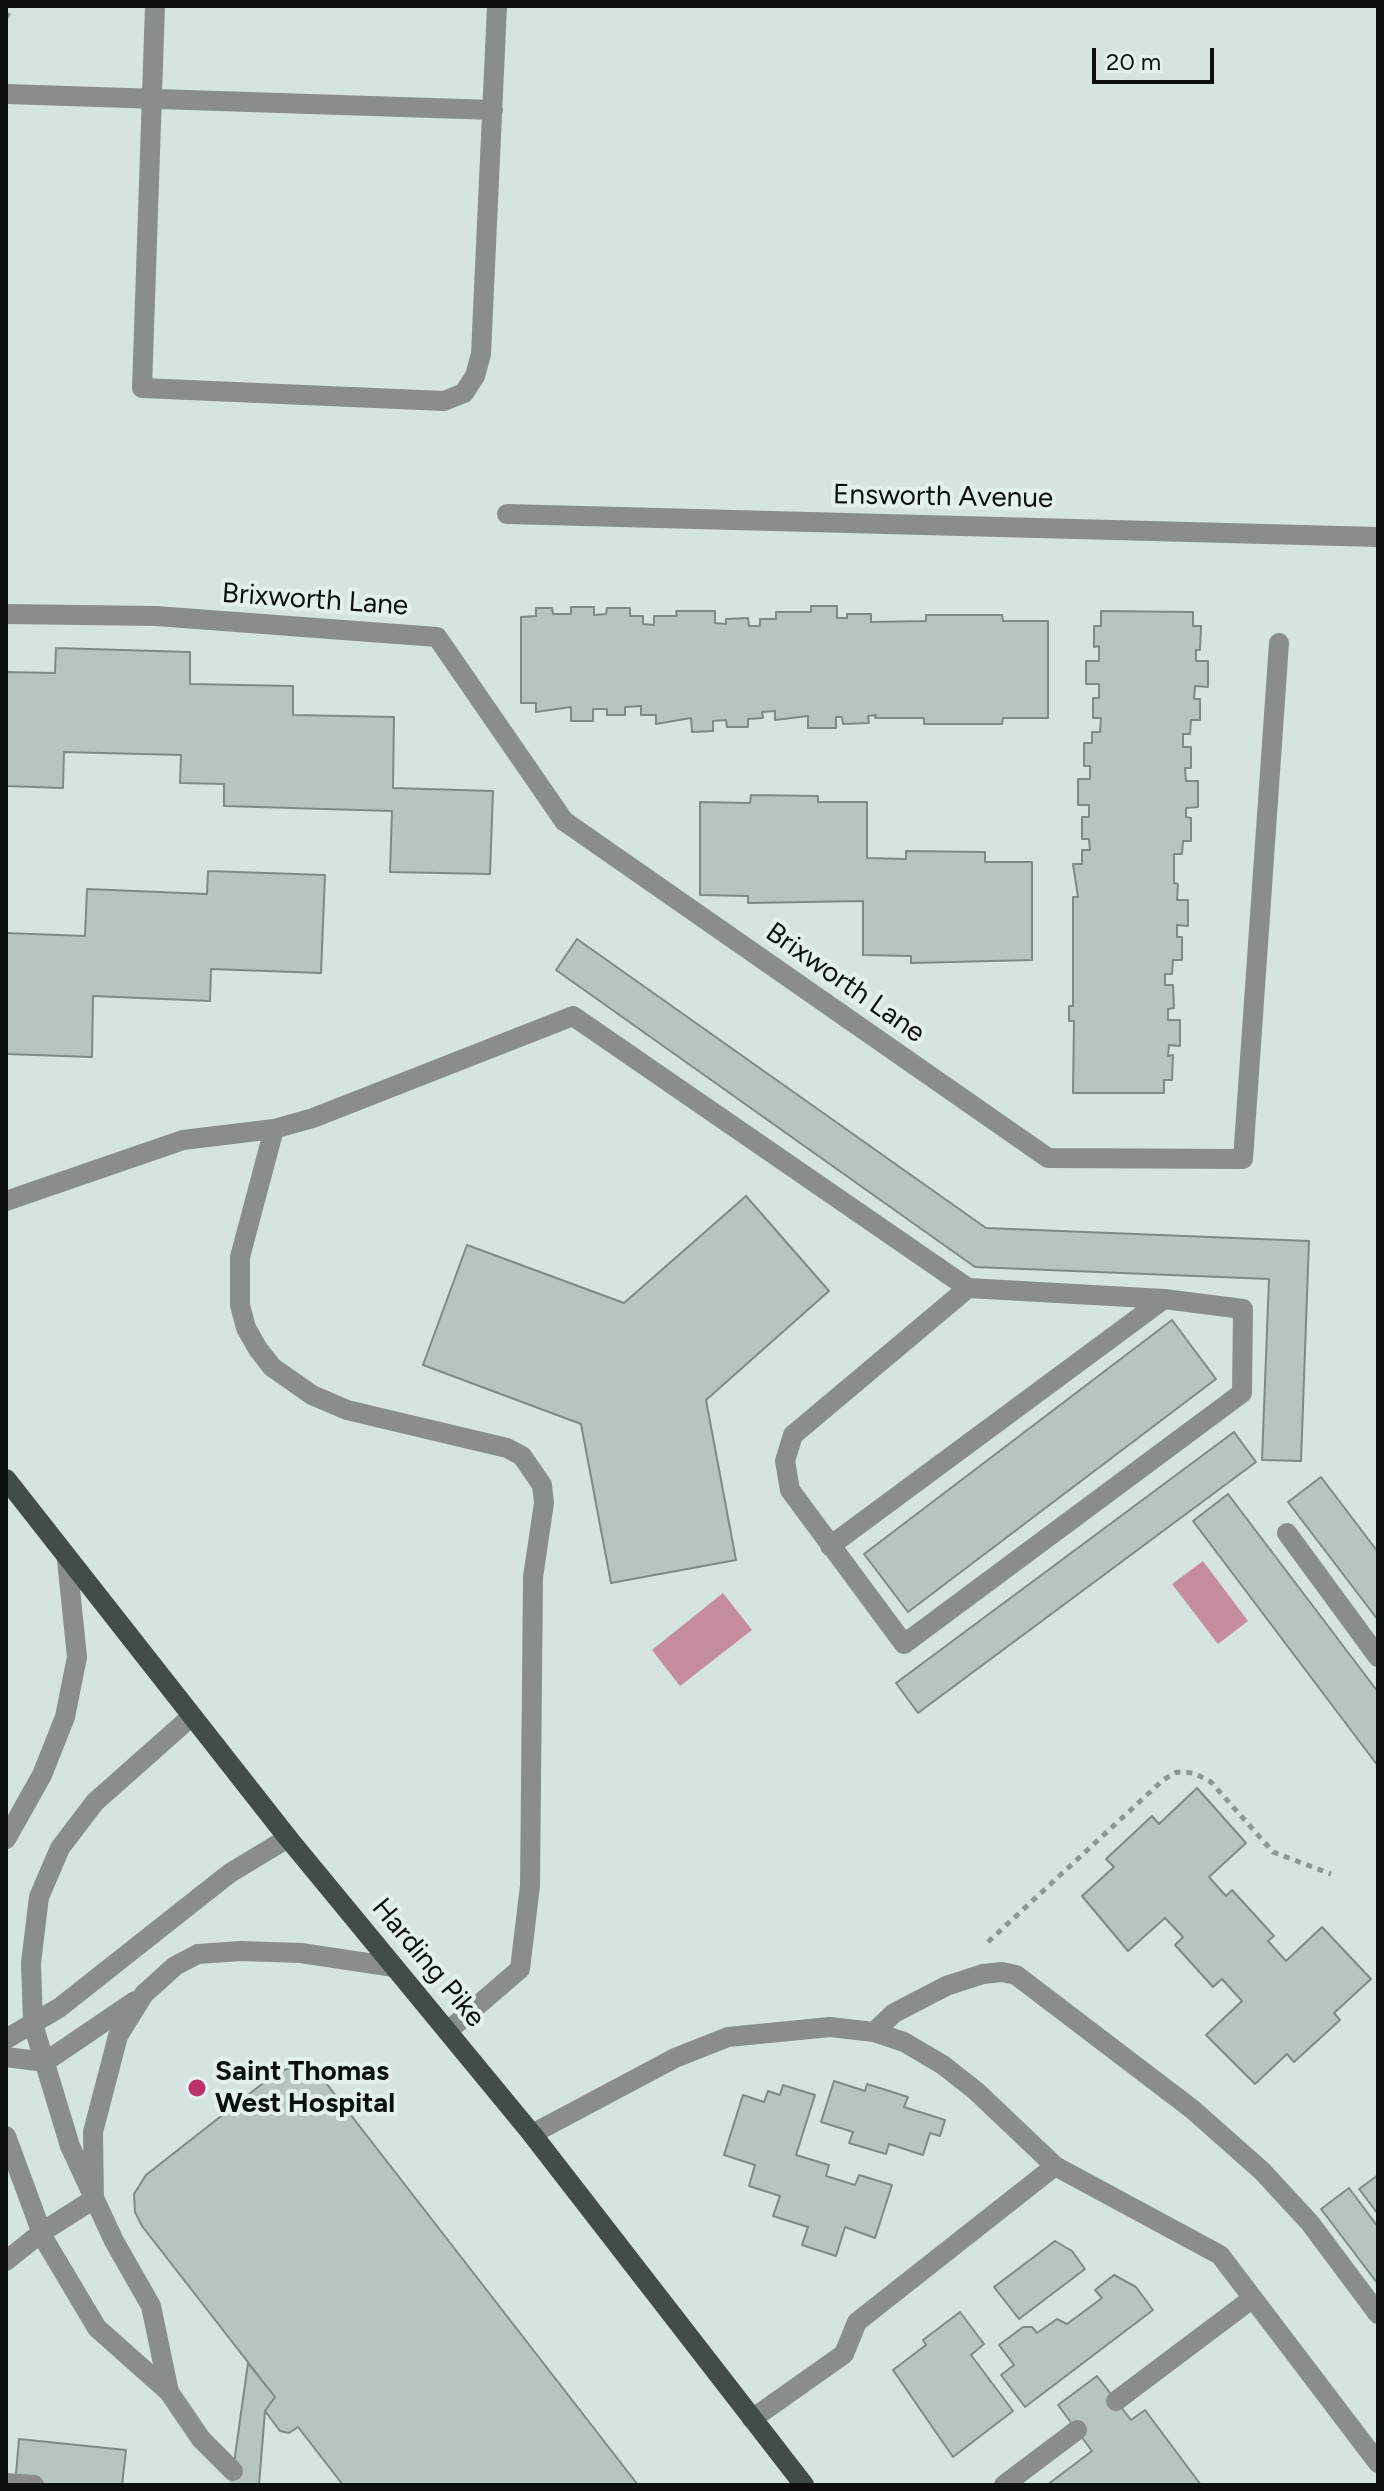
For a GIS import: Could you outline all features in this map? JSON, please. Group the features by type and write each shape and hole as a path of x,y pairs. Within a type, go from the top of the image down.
{"main road":[{"name":"Harding Pike","path":"6,1479 288,1838 532,2134 804,2485"}],"street":[{"path":"155,6 142,388 444,401 464,393 475,376 481,354 497,6"},
{"path":"6,94 493,110"},
{"name":"Ensworth Avenue","path":"507,514 1378,537"},
{"name":"Brixworth Lane","path":"6,614 156,616 437,637 564,821 1048,1158 1243,1159 1279,643"},
{"path":"6,1201 183,1140 274,1129 573,1016 968,1288 1164,1299 1243,1309 1242,1393 904,1644 790,1490 785,1461 793,1435 968,1288"},
{"path":"274,1129 240,1257 240,1305 246,1328 258,1349 289,1380 312,1395 347,1410 488,1442 522,1456 542,1485 544,1503 535,1567 530,1886 520,1969 448,2031"},
{"path":"830,1546 1164,1299"},
{"path":"1287,1533 1378,1657"},
{"path":"6,1839 42,1775 65,1717 77,1657 67,1560"},
{"path":"169,2392 151,2306 94,2199 70,2146 33,2024 31,1963 39,1897 60,1848 95,1802 192,1716"},
{"path":"6,2039 33,2024 230,1873 288,1838"},
{"path":"6,2057 45,2062 144,1994 175,1966 198,1954 301,1953 394,1967"},
{"path":"874,2032 915,2000 983,1974 1002,1972 1016,1975 1192,2109 1262,2171 1310,2223 1378,2314"},
{"path":"94,2199 93,2132 101,2092 118,2036 144,1994"},
{"path":"532,2134 675,2058 728,2037 830,2027 874,2032 904,2042 943,2065 1055,2166 1220,2255 1378,2463"},
{"path":"6,2136 42,2232 97,2328 169,2392 201,2439 233,2471"},
{"path":"752,2419 844,2354 857,2322 1055,2166"},
{"path":"6,2261 42,2232 94,2199"},
{"path":"1116,2401 1253,2298"},
{"path":"1004,2485 1077,2430"},
{"path":"6,2483 34,2485"}],"path":[{"path":"6,18 12,6"},
{"path":"983,1974 977,1953 1171,1774 1185,1772 1202,1776 1273,1852 1331,1874"}],"shaded area":[{"path":"1203,1561 1248,1621 1218,1644 1172,1584"},
{"path":"723,1593 752,1630 680,1686 652,1650"}],"building":[{"path":"811,606 837,606 837,618 847,618 847,614 871,614 871,622 926,621 926,615 1002,615 1003,621 1048,621 1048,718 1003,718 1002,724 924,724 924,718 875,718 876,715 868,716 869,723 843,724 842,717 836,717 836,728 808,728 808,716 775,720 775,711 762,712 763,718 748,719 748,727 727,727 726,720 713,721 713,731 692,732 691,718 656,724 656,715 641,715 641,706 625,707 625,715 607,715 607,709 593,709 593,721 571,721 571,707 536,712 536,703 521,703 521,617 536,616 536,608 552,608 553,614 571,614 571,607 594,607 594,615 606,614 607,608 630,608 630,616 643,616 643,624 654,625 654,616 677,616 676,611 715,611 715,623 726,624 726,619 748,618 749,626 760,626 760,619 776,619 776,612 811,612"},
{"path":"1101,611 1193,612 1193,626 1201,626 1200,650 1196,650 1196,661 1208,661 1208,687 1195,686 1194,699 1200,699 1200,720 1191,720 1190,734 1183,734 1183,747 1191,747 1191,768 1185,768 1186,781 1198,781 1198,807 1186,808 1186,817 1191,818 1191,841 1183,841 1182,854 1174,854 1177,900 1188,900 1188,926 1177,925 1177,937 1182,937 1182,960 1173,960 1172,974 1165,974 1165,985 1173,985 1174,1008 1168,1009 1168,1020 1180,1020 1180,1046 1169,1045 1168,1056 1173,1055 1172,1080 1164,1080 1164,1093 1073,1093 1074,1021 1069,1021 1069,1006 1073,1006 1073,897 1078,897 1073,864 1082,864 1082,850 1090,850 1089,839 1082,839 1082,817 1089,817 1089,805 1078,805 1078,779 1090,779 1090,766 1084,766 1084,743 1092,743 1092,732 1100,732 1101,718 1093,718 1093,698 1099,698 1099,684 1086,684 1086,661 1099,661 1099,646 1094,647 1094,626 1101,626"},
{"path":"56,648 190,652 190,684 293,686 293,715 394,717 393,788 493,791 490,874 390,872 392,811 224,806 224,784 180,783 181,755 64,752 63,788 6,786 6,672 55,673"},
{"path":"751,795 818,796 818,802 867,802 867,858 906,859 906,851 985,852 985,862 1032,862 1032,960 911,963 911,956 863,955 863,901 748,903 748,896 700,895 700,802 750,803"},
{"path":"208,871 325,875 321,973 211,969 210,1001 93,996 92,1057 6,1054 6,933 85,936 87,889 207,894"},
{"path":"577,939 986,1228 1309,1241 1301,1461 1262,1460 1269,1279 975,1267 556,970"},
{"path":"746,1196 829,1291 706,1400 736,1560 611,1583 581,1424 423,1365 467,1245 624,1303"},
{"path":"1172,1320 1216,1379 908,1612 864,1554"},
{"path":"1234,1432 1256,1462 918,1713 896,1683"},
{"path":"1321,1477 1378,1552 1378,1620 1288,1502"},
{"path":"1228,1494 1378,1692 1378,1766 1193,1521"},
{"path":"1197,1788 1246,1843 1209,1877 1226,1896 1232,1890 1274,1936 1268,1941 1286,1961 1322,1927 1371,1979 1334,2013 1340,2020 1294,2062 1287,2054 1255,2084 1206,2035 1242,2001 1222,1979 1213,1987 1175,1945 1183,1937 1165,1918 1128,1951 1082,1896 1114,1867 1106,1859 1152,1816 1159,1824"},
{"path":"290,2068 312,2072 326,2083 638,2485 343,2485 298,2427 289,2433 280,2431 265,2411 275,2397 142,2226 135,2212 134,2194 146,2175 276,2073"},
{"path":"834,2081 865,2091 867,2084 908,2097 904,2107 945,2120 940,2136 930,2133 923,2155 889,2144 886,2154 849,2143 853,2132 821,2122"},
{"path":"783,2085 815,2095 796,2155 829,2165 826,2176 855,2185 859,2175 892,2185 875,2238 845,2227 836,2256 802,2245 808,2227 773,2216 780,2196 749,2186 755,2165 724,2155 743,2095 764,2102 768,2091 780,2095"},
{"path":"1378,2175 1378,2214 1359,2189"},
{"path":"1349,2188 1378,2227 1378,2284 1321,2209"},
{"path":"1055,2241 1072,2251 1085,2269 1019,2319 994,2287"},
{"path":"1114,2275 1136,2287 1153,2310 1025,2407 1001,2375 1014,2365 999,2345 1023,2327 1032,2327 1037,2333 1057,2319 1067,2324 1102,2298 1095,2290"},
{"path":"960,2312 984,2344 971,2355 1013,2411 953,2457 893,2370 926,2345 923,2340"},
{"path":"248,2363 275,2397 265,2411 259,2485 231,2485"},
{"path":"1097,2376 1131,2420 1145,2410 1201,2485 1047,2485 1092,2451 1058,2405"},
{"path":"19,2439 126,2450 122,2485 15,2485"}],"tunnel":[{"path":"1077,2430 1116,2401"},
{"path":"233,2471 247,2485"}],"place":[{"name":"Saint Thomas West Hospital","path":"197,2088"}]}
